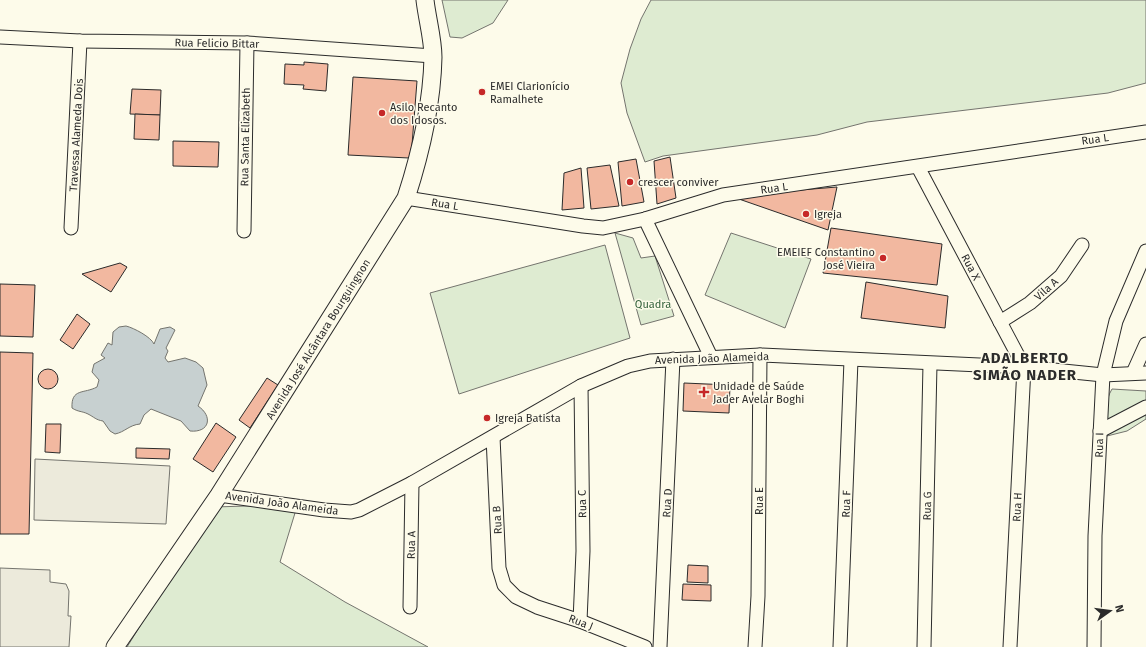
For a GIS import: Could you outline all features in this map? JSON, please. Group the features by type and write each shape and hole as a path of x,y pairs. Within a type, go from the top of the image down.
{"street":[{"name":"Avenida José Alcântara Bourguingnon","path":"115,647 219,495 406,198 418,160 428,116 433,56 425,0"},
{"name":"Rua Felicio Bittar","path":"0,37 80,41 247,43 433,56"},
{"name":"Travessa Alameda Dois","path":"71,228 80,41"},
{"name":"Rua Santa Elizabeth","path":"244,231 247,43"},
{"name":"Rua L","path":"406,198 603,228 645,218 723,195 1146,132"},
{"name":"Rua X","path":"918,167 1024,367"},
{"path":"645,218 711,357"},
{"name":"Vila A","path":"1000,322 1030,303 1061,276 1082,245"},
{"name":"Rua I","path":"1094,647 1095,536 1103,375 1116,321 1146,252"},
{"path":"1140,373 1146,344"},
{"name":"Avenida João Alameida","path":"219,495 293,506 350,512 363,508 493,437 582,386 628,366 650,361 760,355 930,364 1024,367 1103,375 1140,373"},
{"name":"Rua E","path":"756,647 758,596 760,355"},
{"name":"Rua D","path":"660,647 673,359"},
{"name":"Rua F","path":"840,647 851,360"},
{"name":"Rua G","path":"924,647 930,364"},
{"name":"Rua H","path":"1010,647 1024,367"},
{"name":"Rua C","path":"580,621 584,551 582,386"},
{"path":"1100,431 1146,407"},
{"name":"Rua B","path":"493,437 499,568 504,585 516,597"},
{"name":"Rua A","path":"410,607 412,482"},
{"name":"Rua J","path":"516,597 537,607 580,621 645,647"}],"green space":[{"path":"442,0 508,0 493,23 462,38 450,37"},
{"path":"651,0 1146,0 1146,83 1108,93 867,122 817,135 663,156 645,162 627,113 621,83 630,49 641,19"},
{"name":"Quadra","path":"615,233 633,238 641,258 655,256 674,316 641,325"},
{"path":"731,233 811,259 785,328 705,295"},
{"path":"605,245 630,338 459,394 430,293"},
{"path":"1112,389 1146,391 1146,419 1127,431 1107,436 1105,431 1105,412"},
{"path":"280,505 295,513 280,562 345,602 428,647 127,647 214,507"}],"shaded area":[{"path":"126,326 142,333 154,344 160,329 170,327 175,330 166,348 168,351 165,358 168,362 185,358 196,362 203,368 207,385 198,406 206,414 207,423 205,427 197,431 190,431 181,421 151,409 144,415 140,424 115,434 110,431 103,421 72,408 72,402 76,394 97,387 99,380 92,372 94,364 105,358 101,355 108,343 112,345 113,332 119,327"},
{"path":"35,459 170,466 166,524 34,520"},
{"path":"0,568 50,570 50,582 66,584 69,591 68,616 71,616 69,647 0,647"}],"building":[{"path":"304,62 328,64 326,91 303,89 304,85 284,84 285,64 304,65"},
{"name":"Asilo Recanto dos Idosos.","path":"353,77 417,81 412,145 409,158 348,155"},
{"path":"132,89 161,90 160,115 130,114"},
{"path":"135,114 160,115 159,140 134,139"},
{"path":"173,141 219,142 218,167 173,166"},
{"path":"670,157 676,198 657,204 654,161"},
{"name":"crescer conviver","path":"636,159 644,202 622,206 618,162"},
{"path":"610,165 619,206 591,209 587,168"},
{"path":"581,168 584,208 562,210 564,173"},
{"name":"Igreja","path":"837,187 828,230 736,198 776,192"},
{"name":"EMEIEF Constantino José Vieira","path":"831,228 942,244 937,285 823,273"},
{"path":"120,263 127,267 111,292 82,274"},
{"path":"866,282 948,296 945,328 861,318"},
{"path":"0,284 35,285 33,337 0,336"},
{"path":"77,314 90,324 73,349 60,340"},
{"path":"0,352 33,353 29,534 0,534"},
{"path":"48,369 55,372 58,379 55,386 48,389 41,386 38,379 41,372"},
{"path":"267,378 278,385 250,428 239,420"},
{"path":"684,383 730,385 729,413 683,411"},
{"path":"216,423 236,437 213,472 193,459"},
{"path":"46,424 61,424 60,453 45,452"},
{"path":"136,448 170,449 169,459 136,458"},
{"path":"688,565 708,566 708,583 687,582"},
{"path":"683,584 711,585 711,601 682,600"}],"place":[{"name":"EMEI Clarionício Ramalhete","path":"482,92"},
{"name":"Asilo Recanto dos Idosos.","path":"382,113"},
{"name":"crescer conviver","path":"630,182"},
{"name":"Igreja","path":"806,214"},
{"name":"EMEIEF Constantino José Vieira","path":"883,258"},
{"name":"Unidade de Saúde Jader Avelar Boghi","path":"704,392"},
{"name":"Igreja Batista","path":"487,418"}],"district":[{"name":"ADALBERTO SIMÃO NADER","path":"1025,366"}]}
